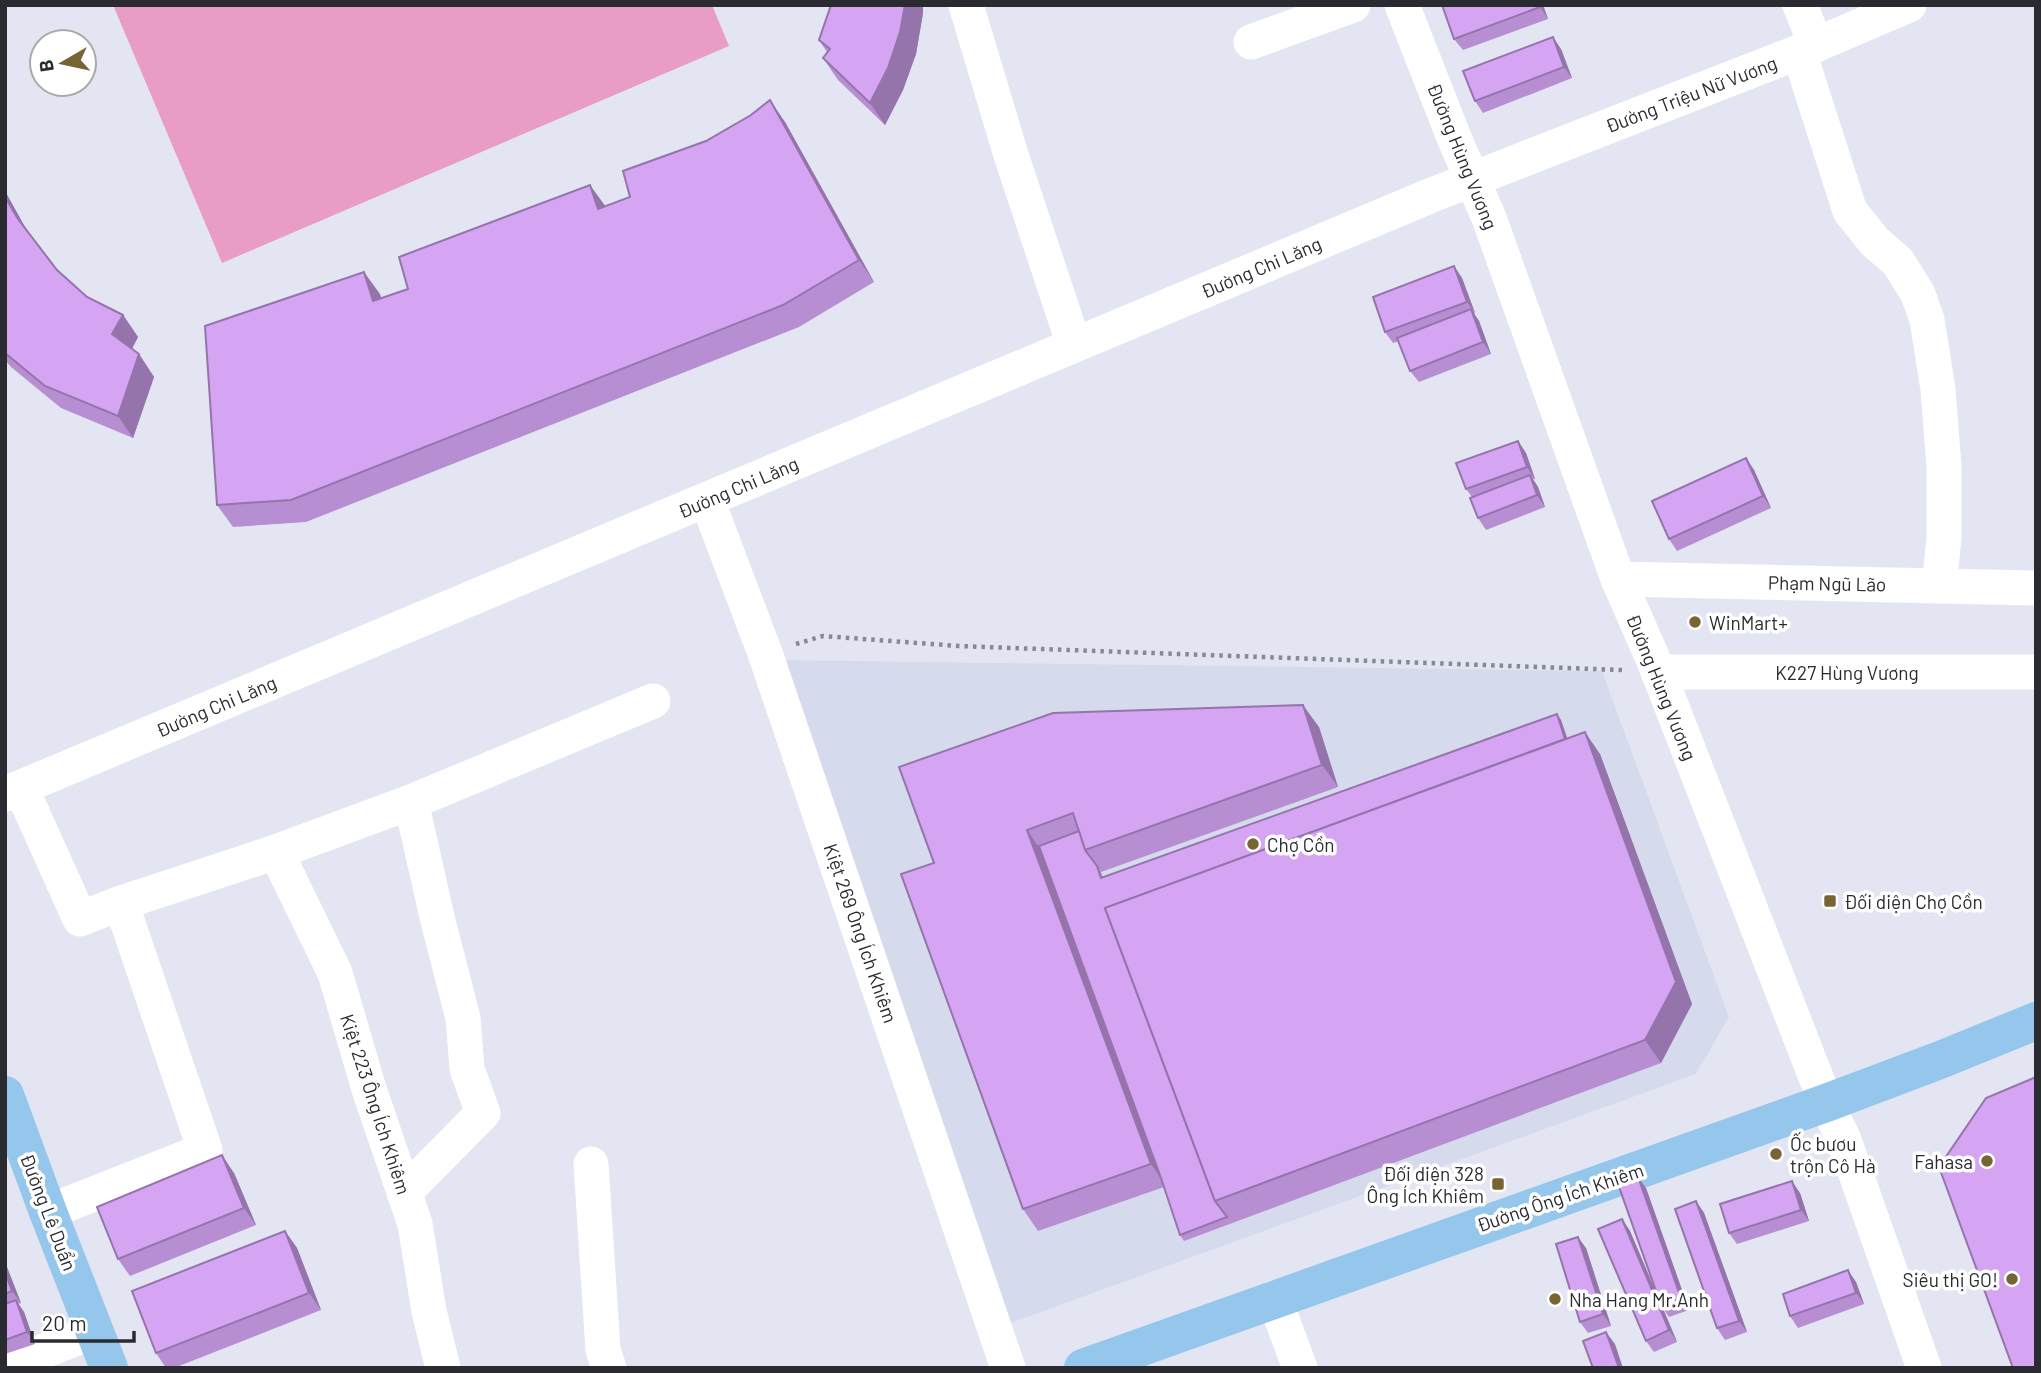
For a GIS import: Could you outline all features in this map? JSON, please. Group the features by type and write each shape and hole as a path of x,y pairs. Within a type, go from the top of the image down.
{"main road":[{"name":"Đường Ông Ích Khiêm","path":"1083,1368 1826,1103 2036,1021"},
{"name":"Đường Lê Duẩn","path":"5,1095 109,1368"}],"street":[{"path":"966,5 1011,155 1074,345"},
{"path":"1251,42 1353,5"},
{"name":"Đường Hùng Vương","path":"1402,5 1489,218 1618,579 1826,1103 1844,1140 1924,1368"},
{"path":"1800,5 1808,49 1850,211 1874,241 1898,262 1918,294 1927,320 1938,389 1944,467 1944,538 1939,586"},
{"name":"Đường Triệu Nữ Vương","path":"1472,180 1808,49 1909,5"},
{"name":"Đường Chi Lăng","path":"13,791 1472,180"},
{"name":"Kiệt 269 Ông Ích Khiêm","path":"707,500 765,653 1008,1368"},
{"name":"Phạm Ngũ Lão","path":"1618,579 2036,588"},
{"name":"K227 Hùng Vương","path":"1657,672 2036,672"},
{"path":"13,791 80,919 276,852 411,802 653,701"},
{"path":"404,1193 483,1113 467,1069 463,1018 411,802"},
{"name":"Kiệt 223 Ông Ích Khiêm","path":"276,852 335,973 369,1089 415,1224 429,1311 443,1368"},
{"path":"48,1212 205,1150 121,903"},
{"path":"591,1164 603,1350 609,1368"},
{"path":"1274,1298 1300,1368"},
{"path":"5,1366 95,1331"}],"path":[{"path":"765,653 823,636 958,646 1657,672"}],"shaded area":[{"path":"113,5 712,5 729,46 222,263"},
{"name":"Chợ Cồn","path":"778,660 1602,671 1729,1017 1696,1074 1005,1325"}],"building":[{"path":"831,5 905,5 900,32 888,68 870,103 823,58 830,49 819,40"},
{"path":"1442,5 1540,5 1540,7 1454,39"},
{"path":"1553,37 1564,67 1475,101 1463,71"},
{"path":"770,100 859,260 783,305 291,500 217,505 205,326 364,272 373,301 408,289 399,257 590,185 598,209 630,197 623,171 706,141 751,115"},
{"path":"5,197 18,219 57,270 87,297 123,315 112,334 139,354 118,416 45,386 5,353"},
{"path":"1454,266 1467,302 1385,332 1373,297"},
{"path":"1471,309 1483,342 1410,371 1397,338"},
{"path":"1518,441 1527,467 1466,489 1456,463"},
{"path":"1746,458 1763,496 1669,539 1652,501"},
{"path":"1530,475 1537,495 1478,518 1470,498"},
{"path":"1303,705 1322,765 1085,850 1073,813 1027,830 1151,1164 1023,1209 901,874 934,863 899,767 1053,713"},
{"path":"1557,714 1565,739 1105,908 1215,1201 1227,1217 1180,1235 1039,846 1079,831 1085,850 1097,866 1101,878"},
{"path":"1585,732 1676,982 1645,1040 1215,1201 1105,908"},
{"name":"Siêu thị GO!","path":"2036,1077 2036,1368 2013,1368 1939,1167 1986,1098"},
{"path":"222,1155 244,1208 118,1259 97,1207"},
{"path":"1638,1177 1681,1298 1661,1305 1618,1184"},
{"path":"1792,1181 1801,1210 1729,1233 1720,1204"},
{"path":"1696,1201 1739,1321 1717,1328 1675,1209"},
{"path":"1622,1219 1669,1330 1646,1341 1598,1229"},
{"path":"285,1231 309,1293 156,1353 132,1291"},
{"path":"1578,1237 1603,1314 1580,1322 1556,1244"},
{"path":"1848,1270 1856,1293 1790,1316 1783,1294"},
{"path":"5,1272 12,1291 5,1294"},
{"path":"16,1300 27,1332 5,1340 5,1304"},
{"path":"1606,1332 1619,1368 1593,1368 1583,1341"}],"place":[{"name":"WinMart+","path":"1695,622"},
{"name":"Chợ Cồn","path":"1253,844"},
{"name":"Đối diện Chợ Cồn","path":"1830,901"},
{"name":"Ốc bươu trộn Cô Hà","path":"1776,1154"},
{"name":"Fahasa","path":"1987,1161"},
{"name":"Đối diện 328 Ông Ích Khiêm","path":"1498,1184"},
{"name":"Siêu thị GO!","path":"2012,1279"},
{"name":"Nha Hang Mr.Anh","path":"1555,1299"}]}
